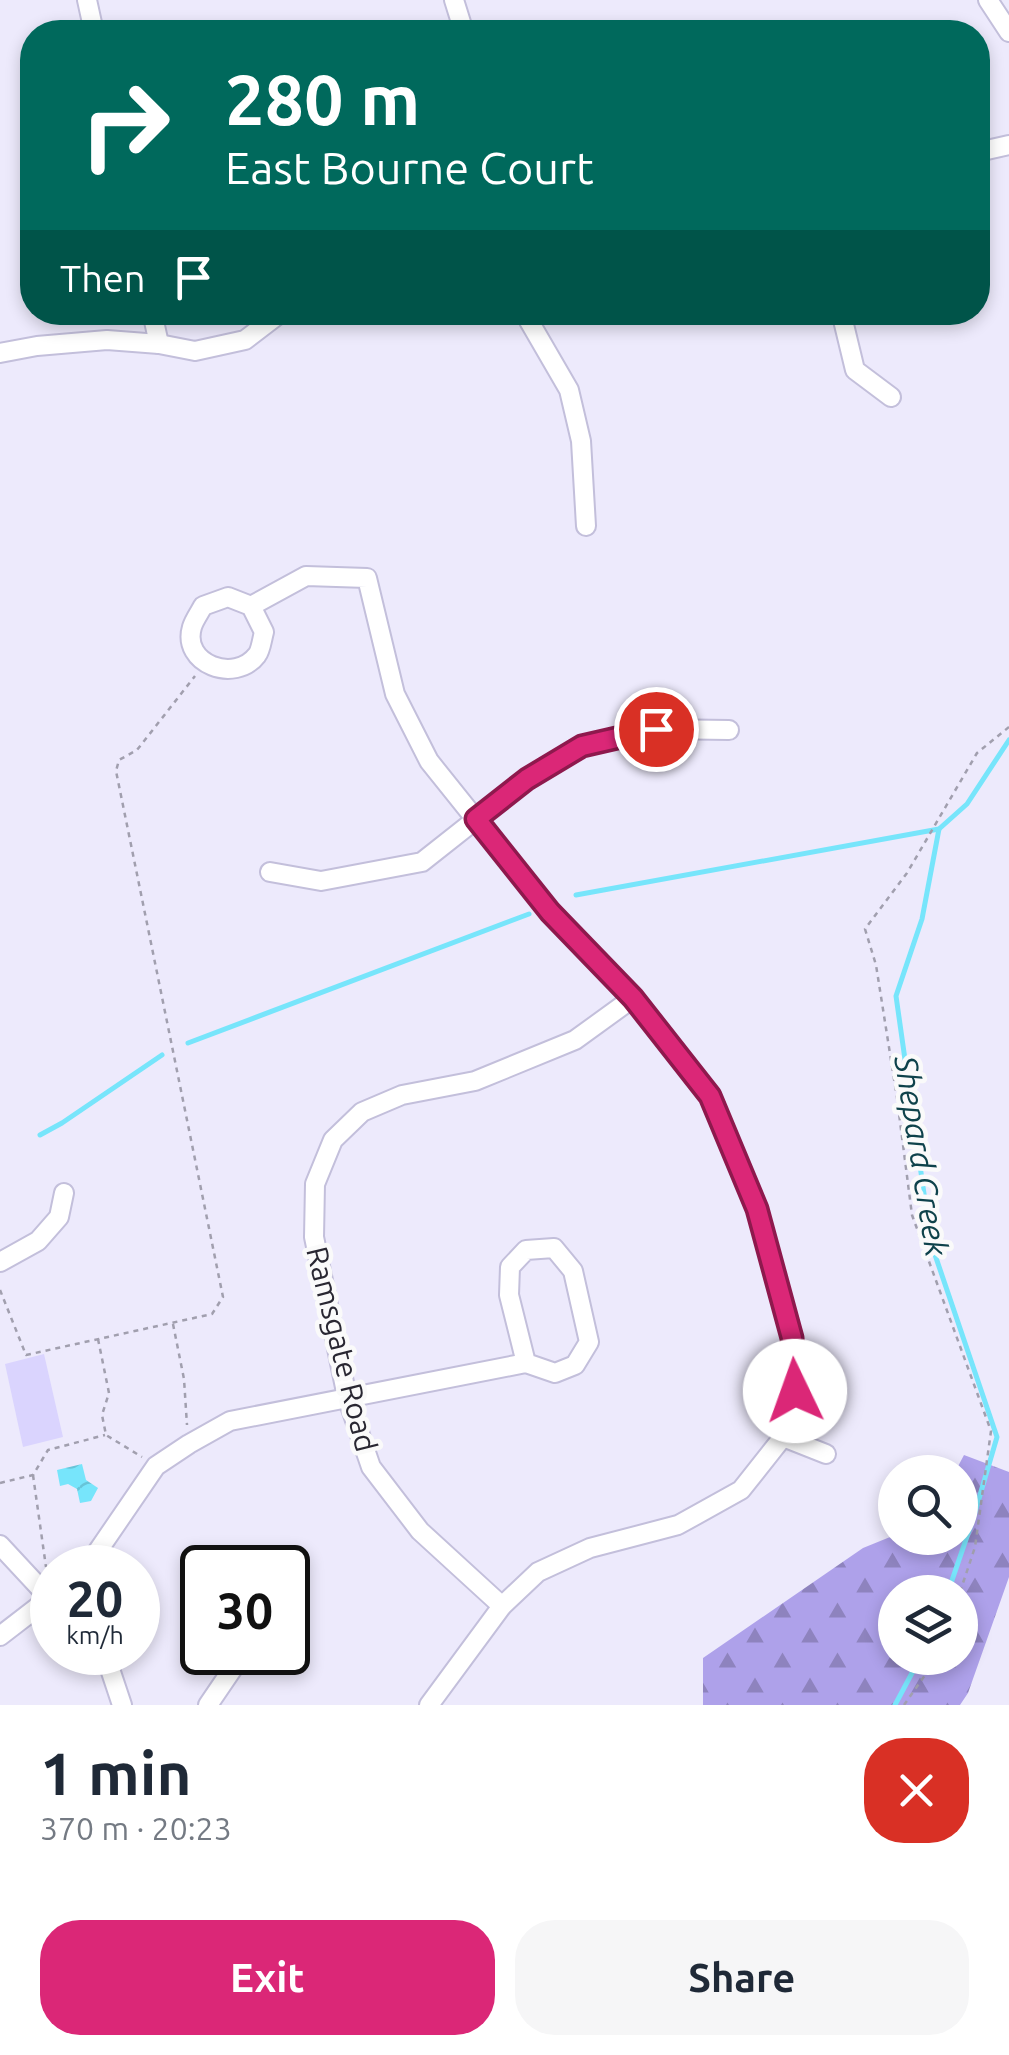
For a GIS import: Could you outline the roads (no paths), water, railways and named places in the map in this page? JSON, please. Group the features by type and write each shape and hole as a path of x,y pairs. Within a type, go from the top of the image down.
{"street":[{"path":"988,0 1009,32"},
{"path":"155,325 159,344"},
{"path":"0,354 36,346 108,340 195,351 246,340 265,325"},
{"path":"531,325 569,390 582,442 586,526"},
{"path":"844,325 854,370 891,398"},
{"path":"251,606 264,632 258,654 239,668 222,670 204,663 194,649 190,630 204,606 228,597 251,606 306,576 367,578 395,694 429,761 550,912 633,998 710,1096 757,1209 792,1338 795,1391 783,1437 741,1490 678,1525 590,1548 538,1572 502,1606 429,1705"},
{"path":"270,872 321,881 422,862 527,779 582,746 656,729 729,730"},
{"name":"Ramsgate Road","path":"502,1606 420,1532 370,1467 347,1397 314,1237 315,1184 332,1140 362,1112 402,1095 475,1081 575,1040 633,998"},
{"path":"0,1262 38,1241 59,1217 64,1193"},
{"path":"102,1545 156,1466 230,1421 526,1363 555,1374 575,1365 588,1342 574,1272 554,1248 526,1250 510,1267 510,1295 526,1363"},
{"path":"783,1437 826,1454"},
{"path":"0,1545 30,1576"},
{"path":"0,1636 30,1614"},
{"path":"112,1675 122,1705"},
{"path":"208,1705 228,1675"}],"water":[{"path":"82,1464 86,1480 98,1488 91,1501 80,1503 77,1489 68,1484 60,1486 57,1470"}],"waterway":[{"name":"Shepard Creek","path":"576,895 939,829 967,804 1009,740"},
{"name":"Shepard Creek","path":"939,829 922,919 896,996 931,1243 997,1437 954,1575"},
{"name":"Shepard Creek","path":"188,1043 529,914"},
{"name":"Shepard Creek","path":"40,1135 162,1055"},
{"name":"Shepard Creek","path":"895,1705 911,1675"}]}
